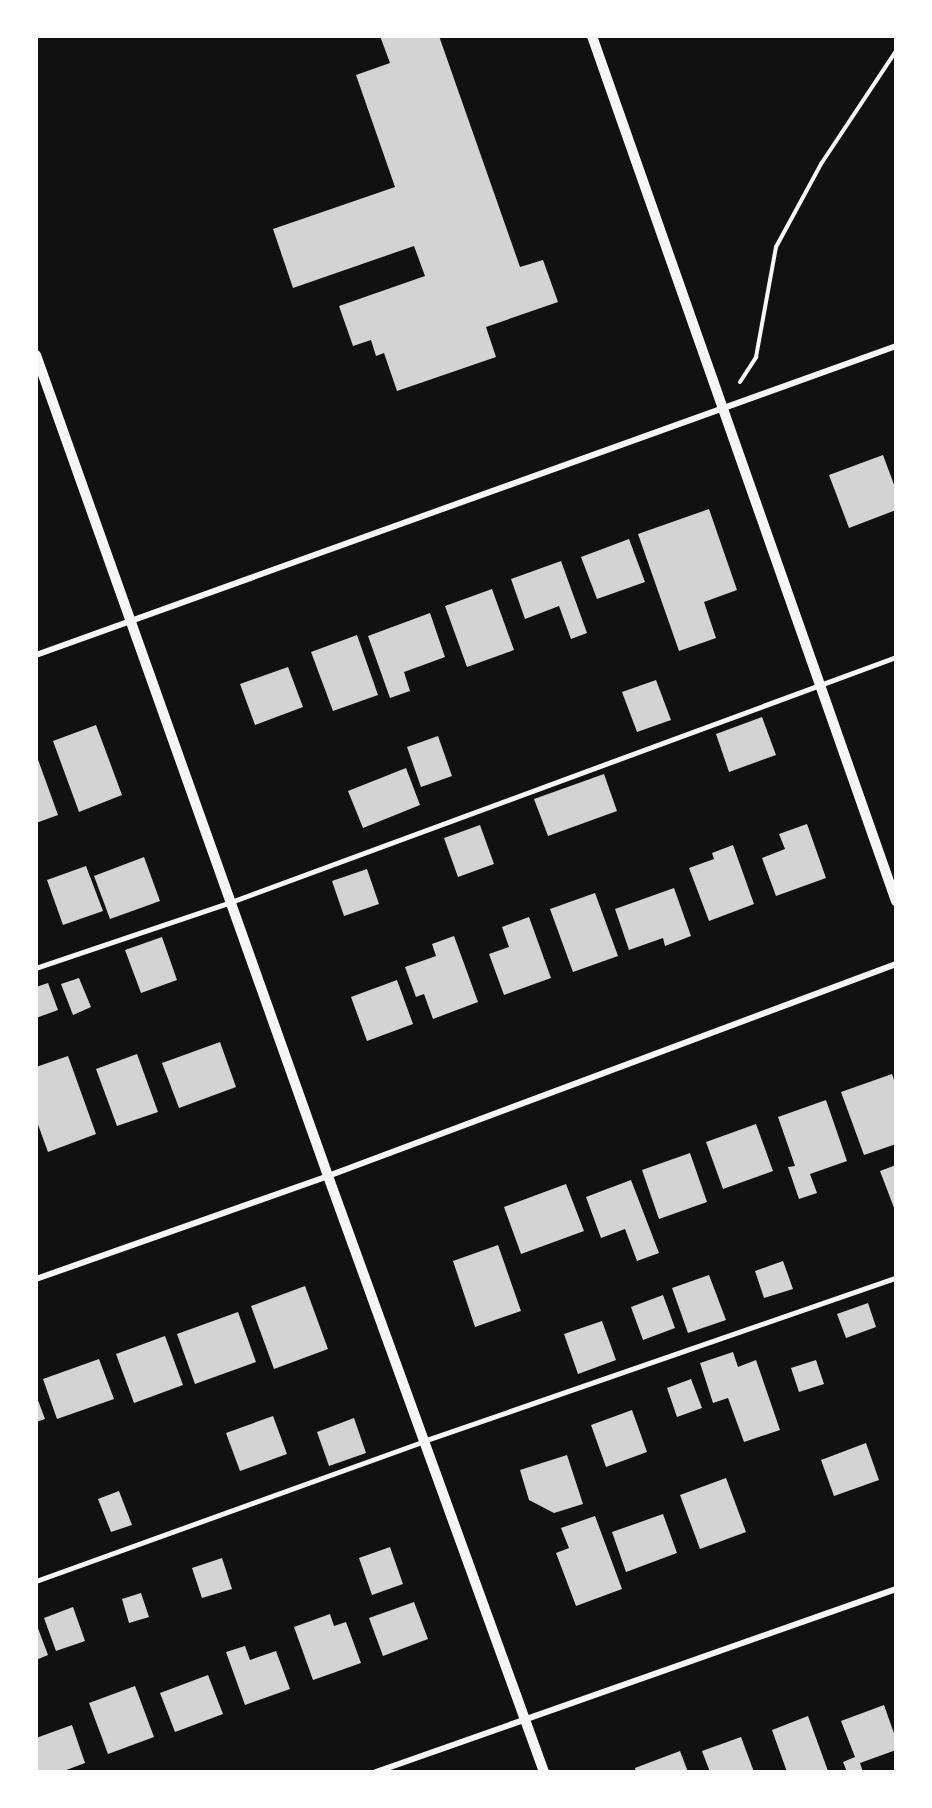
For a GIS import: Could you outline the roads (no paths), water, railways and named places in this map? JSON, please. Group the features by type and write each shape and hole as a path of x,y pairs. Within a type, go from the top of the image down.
{"street":[{"path":"592,36 896,901"},
{"path":"36,655 896,346"},
{"path":"36,355 328,1176 544,1772"},
{"path":"36,1279 328,1176 896,964"},
{"path":"376,1772 896,1588"}],"lane":[{"path":"36,968 231,902 896,657"},
{"path":"36,1581 424,1441 896,1278"}]}
